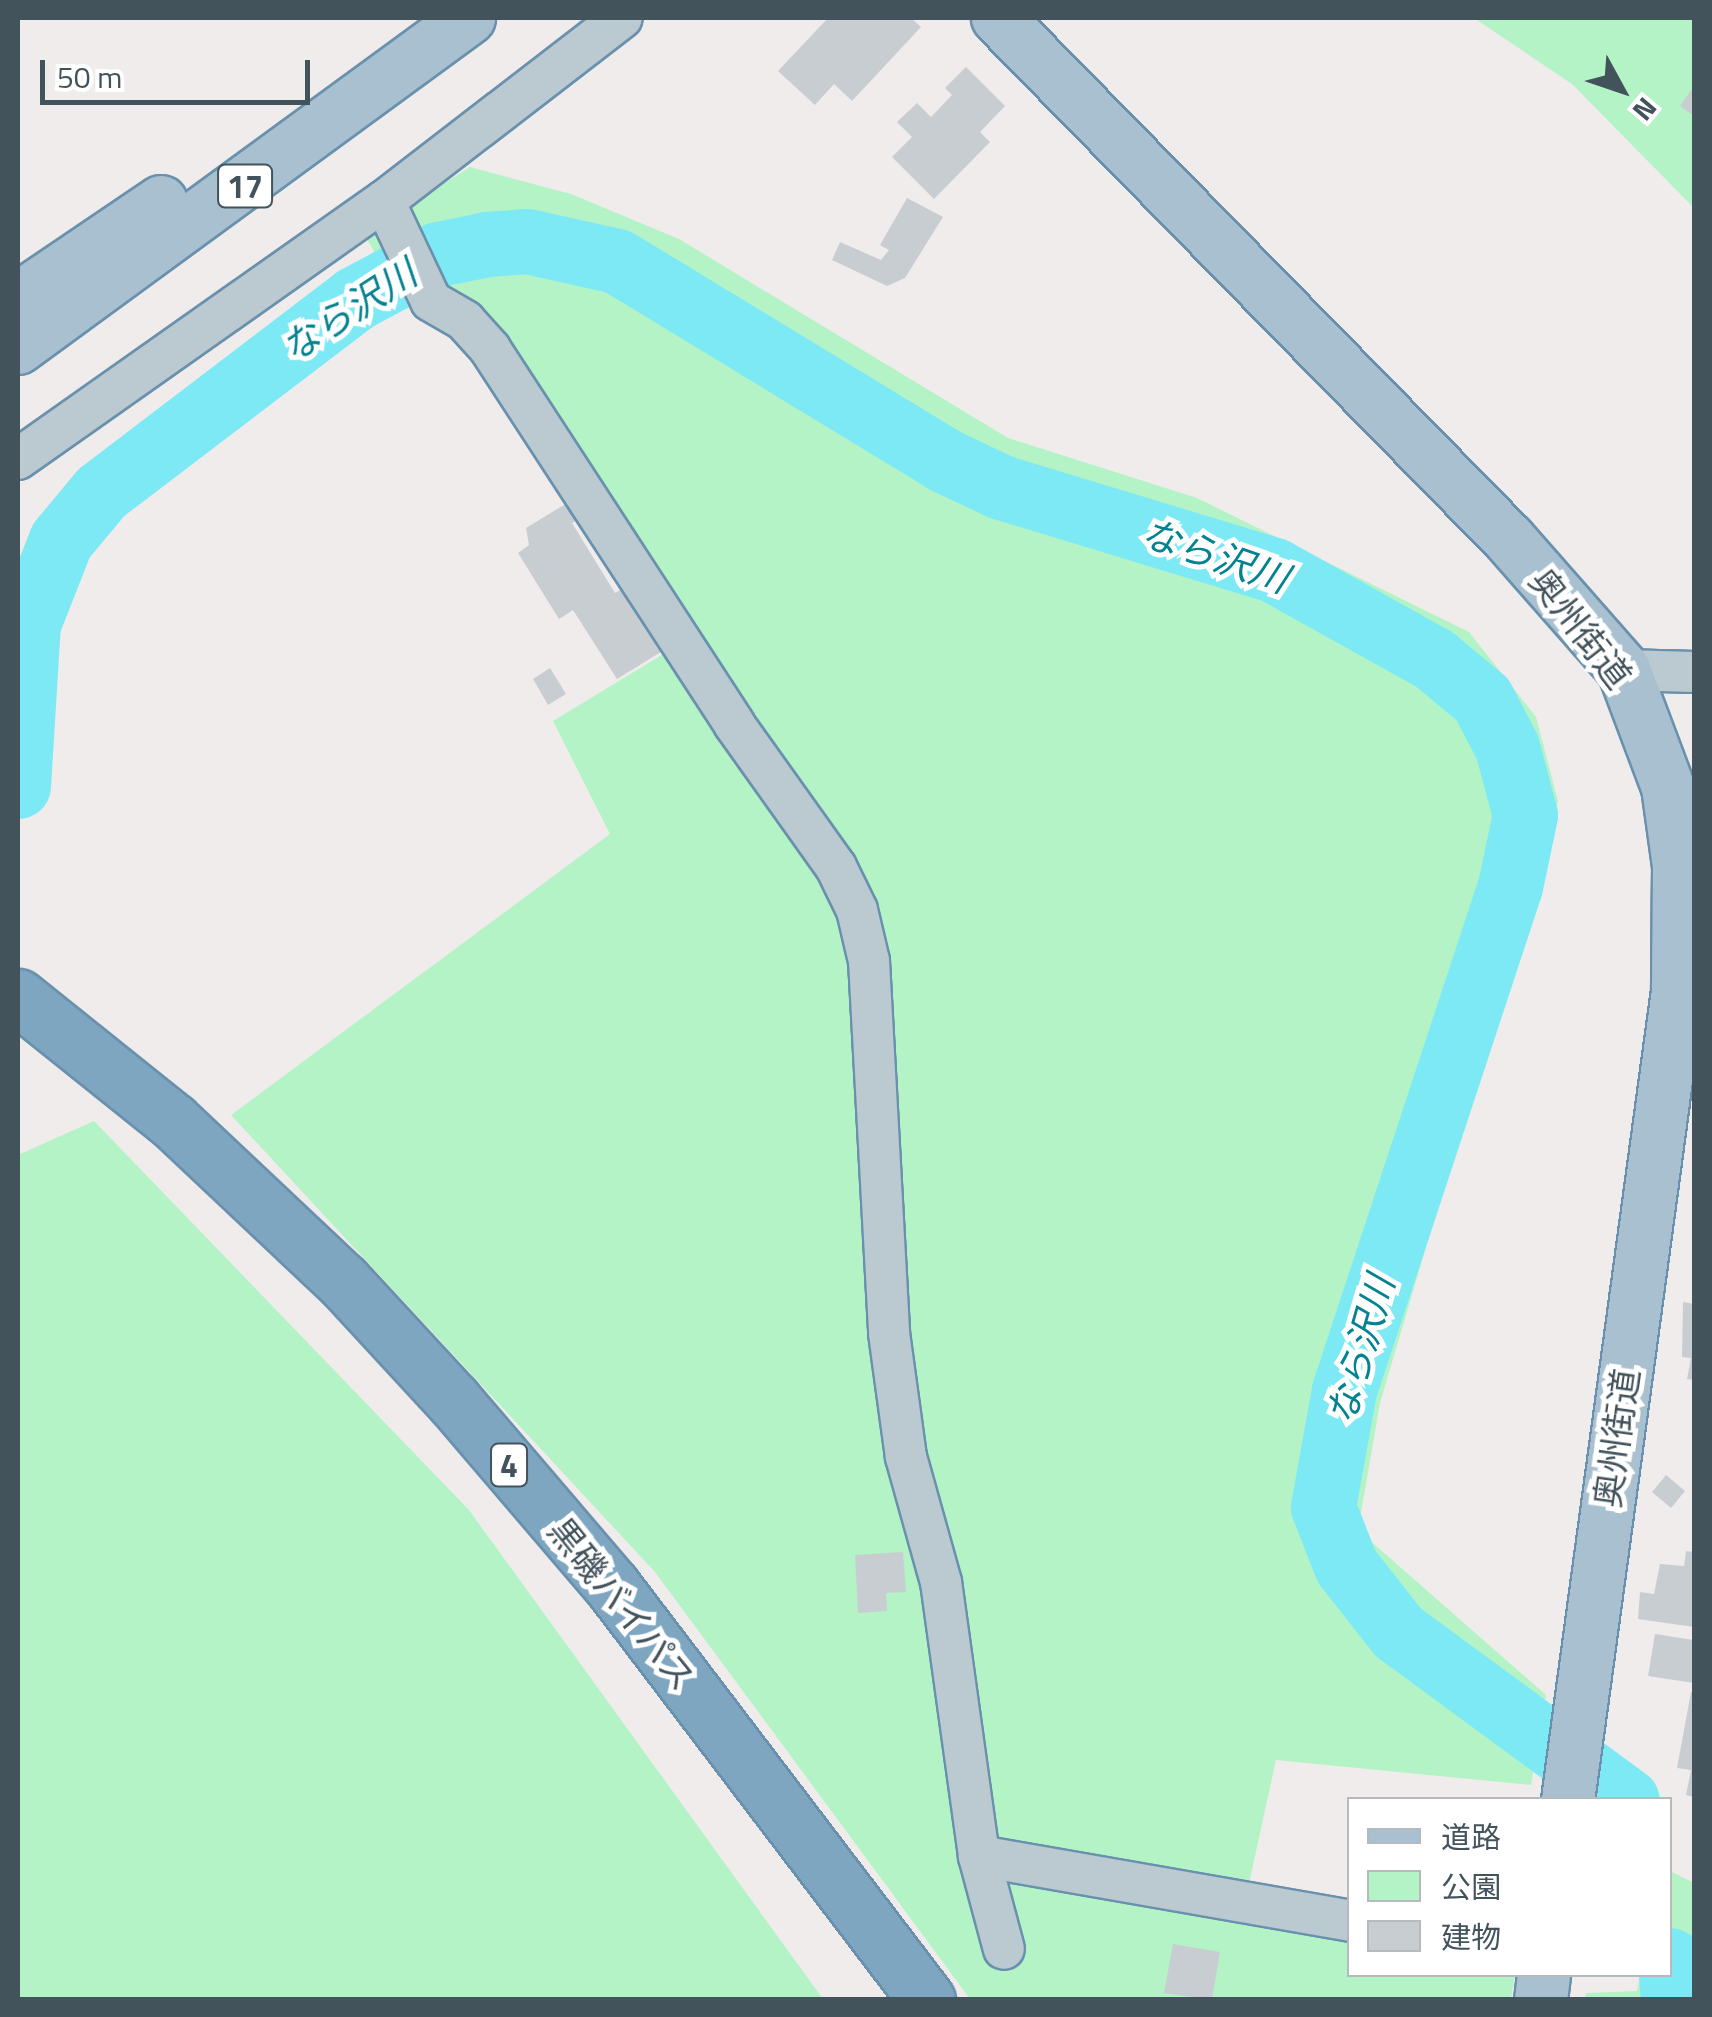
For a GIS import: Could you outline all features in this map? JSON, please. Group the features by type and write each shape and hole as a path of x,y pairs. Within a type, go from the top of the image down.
{"highway":[{"name":"黒磯バイパス","path":"18,997 172,1122 343,1281 453,1400 612,1586 927,2000"}],"main road":[{"name":"17","path":"18,299 278,119 452,18"},
{"name":"17","path":"18,348 469,18"},
{"name":"奥州街道","path":"998,18 1509,540 1624,670 1668,788 1680,866 1678,991 1568,1797"}],"street":[{"path":"18,459 391,216 622,18"},
{"path":"391,216 431,302 465,321 490,349 734,724 836,867 857,910 869,961 889,1333 906,1457 941,1582 979,1856 1004,1950"},
{"path":"1624,670 1694,672"},
{"path":"979,1856 1347,1920"}],"green space":[{"path":"1474,18 1694,18 1694,208 1572,84"},
{"path":"470,167 571,194 679,239 1008,438 1197,498 1469,632 1536,717 1558,801 1380,1403 1358,1530 1546,1695 1531,1785 1276,1760 1241,1920 1347,1938 1347,1977 1515,1977 1511,1999 970,1999 655,1572 231,1115 610,834 553,721 665,653 460,345 405,305 364,234"},
{"path":"94,1121 469,1510 823,1999 18,1999 18,1155"},
{"path":"1672,1872 1694,1883 1694,1999 1585,1999 1586,1993 1637,1991 1640,1977 1672,1977"}],"building":[{"path":"828,18 911,18 921,27 852,101 834,84 815,105 778,71"},
{"path":"966,67 1005,106 980,132 990,142 934,199 892,157 912,137 897,122 917,103 931,117 952,95 945,88"},
{"path":"1694,86 1694,116 1680,106"},
{"path":"907,198 943,217 905,278 887,286 832,260 840,242 881,260 889,250 880,245"},
{"path":"567,503 578,520 572,523 615,593 622,589 661,652 617,679 573,610 559,619 518,553 529,545 526,528"},
{"path":"550,668 566,694 548,705 533,679"},
{"path":"1683,1302 1694,1304 1694,1380 1687,1379 1691,1358 1682,1357"},
{"path":"1666,1475 1685,1491 1671,1508 1652,1492"},
{"path":"1686,1551 1694,1552 1694,1627 1638,1619 1640,1592 1654,1594 1660,1564 1684,1566"},
{"path":"903,1552 906,1592 886,1593 887,1611 858,1613 855,1555"},
{"path":"1655,1634 1694,1640 1694,1683 1648,1676"},
{"path":"1691,1692 1694,1797 1686,1795 1691,1770 1677,1768"},
{"path":"1173,1944 1220,1952 1212,2000 1164,1993"}],"waterway":[{"name":"なら沢川","path":"18,786 28,624 61,540 101,492 354,299 438,254 487,244 527,241 617,261 946,461 1001,487 1274,570 1434,659 1482,699 1507,747 1525,815 1510,886 1344,1390 1323,1507 1346,1566 1398,1632 1623,1797"},
{"name":"なら沢川","path":"1671,1977 1673,2000"}]}
